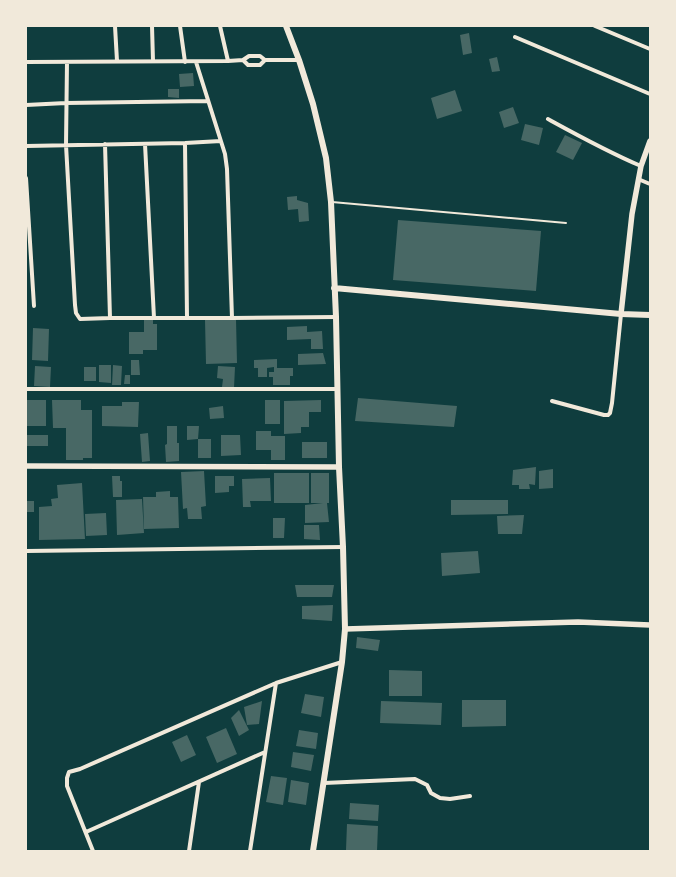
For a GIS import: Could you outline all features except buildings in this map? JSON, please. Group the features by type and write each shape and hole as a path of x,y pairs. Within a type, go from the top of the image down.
{"main road":[{"path":"286,26 313,104 326,158 331,202 336,317 339,467 345,629 342,662 313,851"},
{"path":"334,288 621,314 650,315"}],"street":[{"path":"115,26 117,61"},
{"path":"152,26 153,61"},
{"path":"180,26 185,62"},
{"path":"220,26 228,61"},
{"path":"595,26 650,49"},
{"path":"515,38 650,94"},
{"path":"26,62 196,62 243,60 249,56 260,56 265,60 299,60"},
{"path":"243,60 248,65 260,65 265,60"},
{"path":"67,62 66,146 75,305 76,313 80,319 336,317"},
{"path":"196,62 225,154 227,169 232,318"},
{"path":"26,105 208,101"},
{"path":"548,119 595,146 641,166"},
{"path":"26,146 221,141"},
{"path":"552,401 604,415 608,415 610,413 632,214 641,166 650,141"},
{"path":"185,143 187,317"},
{"path":"105,144 110,318"},
{"path":"145,144 154,318"},
{"path":"26,178 34,306"},
{"path":"638,179 650,184"},
{"path":"26,389 338,389"},
{"path":"26,466 339,467"},
{"path":"26,551 343,547"},
{"path":"345,629 578,622 650,625"},
{"path":"93,851 68,786 67,778 69,772 80,769 276,683 342,662"},
{"path":"250,851 276,683"},
{"path":"86,832 265,752"},
{"path":"324,783 415,779 427,785 431,793 440,798 450,799 470,796"},
{"path":"189,851 199,782"}],"lane":[{"path":"331,202 566,223"}]}
